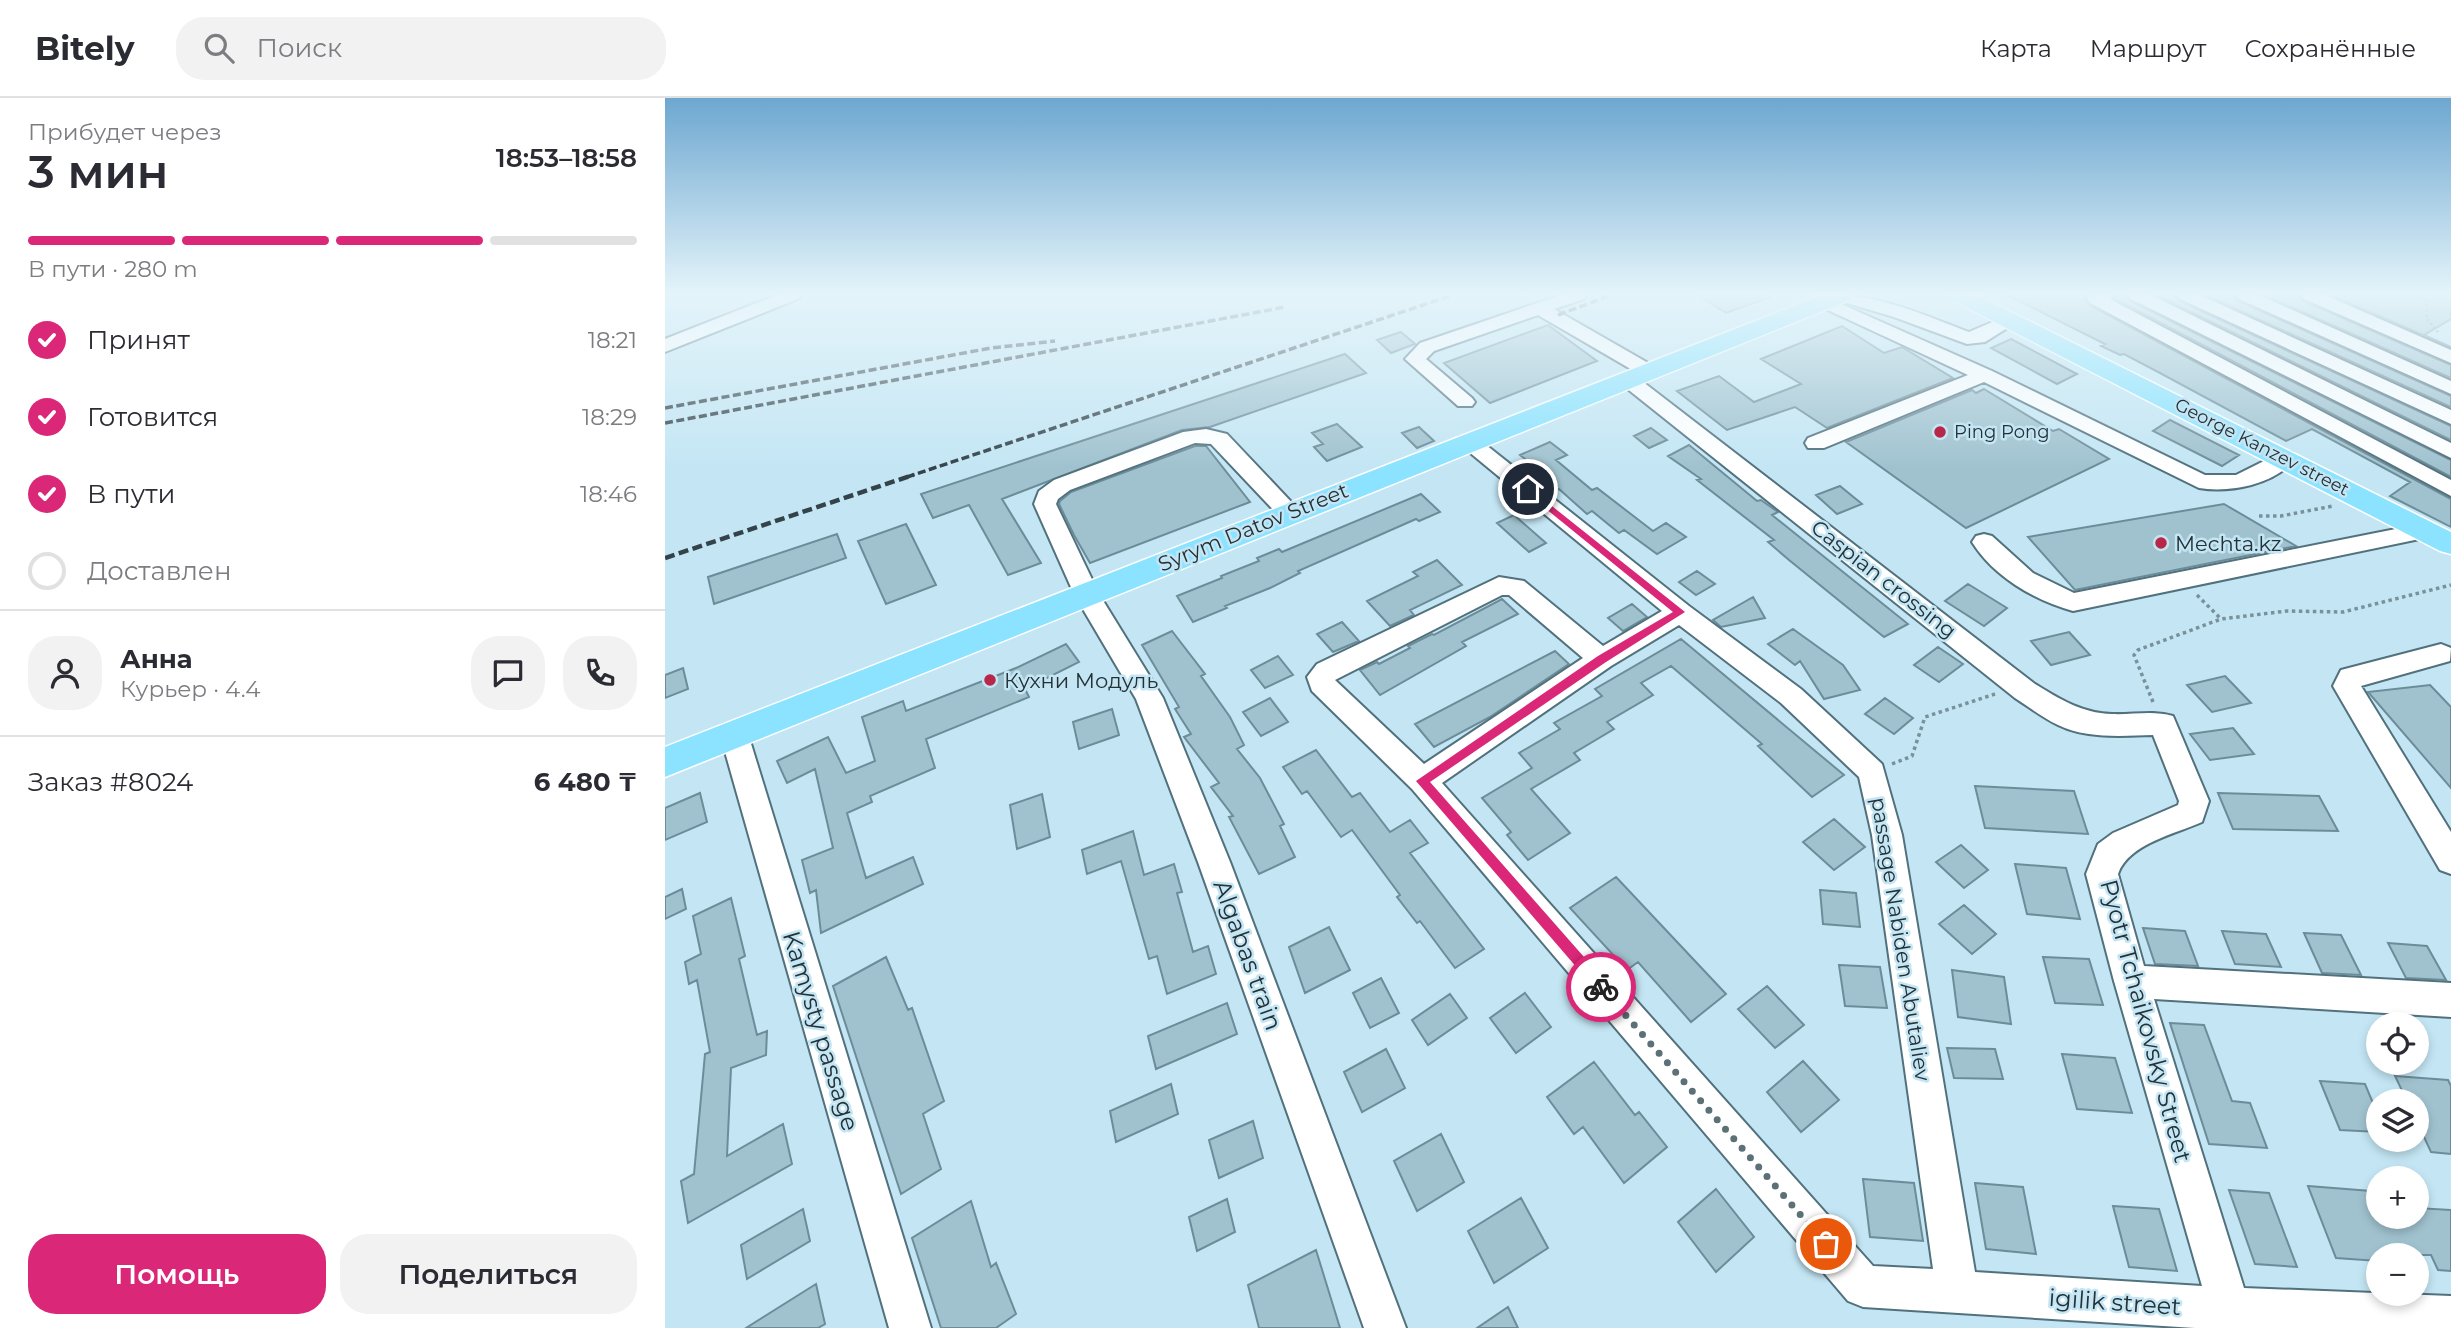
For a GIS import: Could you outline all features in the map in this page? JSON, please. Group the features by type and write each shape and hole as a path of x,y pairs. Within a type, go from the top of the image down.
{"main road":[{"name":"Syrym Datov Street","path":"665,762 1694,352"},
{"name":"George Kanzev street","path":"2075,352 2451,544"}],"street":[{"path":"1422,352 1415,359 1465,402"},
{"name":"Caspian crossing","path":"1604,352 1637,375 2025,691 2069,718 2110,725 2163,723"},
{"path":"1942,352 2199,481 2214,484 2243,482 2284,458"},
{"path":"2200,352 2451,488"},
{"path":"2253,352 2451,451"},
{"path":"2310,352 2451,418"},
{"path":"2372,352 2451,388"},
{"path":"1816,443 1985,375"},
{"name":"Algabas train","path":"1289,513 1219,439 1206,435 1191,437 1062,485 1047,496 1045,504 1087,594 1149,698 1218,875 1385,1328"},
{"name":"passage Nabiden Abutaliev","path":"1468,442 1680,612 1791,696 1872,772 1887,835 1957,1291"},
{"path":"1984,542 2022,580 2045,594 2073,602 2426,531"},
{"path":"1602,659 1515,587 1499,586 1327,671 1321,677 1322,684 1422,781 1602,659 1680,612"},
{"path":"2441,654 2351,677 2347,686 2451,860"},
{"name":"Pyotr Tchaikovsky Street","path":"2163,723 2194,801 2191,813 2123,842 2109,854 2102,874 2131,981 2232,1319"},
{"name":"Kamysty passage","path":"734,734 910,1328"},
{"name":"igilik street","path":"1422,781 1863,1286 1957,1291 2232,1319 2451,1317"},
{"path":"2131,981 2451,1000"}],"path":[{"path":"2259,516 2281,516 2335,506"},
{"path":"2183,581 2221,619"},
{"path":"2163,723 2134,655 2138,650 2221,619 2287,611 2343,612 2451,585"},
{"path":"1872,772 1912,755 1925,717 1985,695 2025,691"}],"building":[{"path":"1473,352 1585,352 1597,361 1490,403 1444,363"},
{"path":"1777,352 1911,352 1953,378 1827,428 1795,407 1727,430 1677,391 1719,376 1754,402 1801,384 1761,359"},
{"path":"1999,352 2036,352 2077,374 2057,384"},
{"path":"2115,352 2177,352 2451,499 2451,527 2390,496 2410,482 2312,429 2286,441 2124,354"},
{"path":"2216,352 2234,352 2451,460 2451,477"},
{"path":"2273,352 2291,352 2451,426 2451,440"},
{"path":"2332,352 2353,352 2451,396 2451,407"},
{"path":"2394,352 2422,352 2451,365 2451,378"},
{"path":"1345,354 1366,373 1210,427 1182,430 1002,499 1041,563 1008,575 969,505 933,518 921,494"},
{"path":"1984,389 2053,431 2059,429 2109,459 1966,528 1846,442 1972,390 1976,393"},
{"path":"2170,420 2239,455 2222,466 2153,431"},
{"path":"1337,424 1362,447 1327,461 1314,447 1323,444 1312,433"},
{"path":"1419,427 1434,441 1417,448 1402,433"},
{"path":"1651,428 1667,440 1649,448 1634,436"},
{"path":"1550,442 1567,455 1556,460 1592,490 1597,488 1653,531 1666,523 1686,537 1657,554 1624,530 1619,533 1592,511 1587,514 1559,489 1556,491 1541,477 1545,475 1520,455"},
{"path":"1689,445 1757,501 1761,500 1778,512 1772,515 1908,624 1884,637 1789,560 1768,542 1774,540 1697,480 1701,479 1668,456"},
{"path":"1195,446 1206,446 1250,502 1090,563 1059,504 1060,501 1071,492"},
{"path":"1840,486 1862,504 1837,514 1816,495"},
{"path":"1421,494 1440,512 1419,521 1416,519 1298,571 1300,573 1270,588 1225,606 1227,608 1193,622 1177,596 1259,561 1257,558 1279,549 1282,552"},
{"name":"Mechta.kz","path":"2224,504 2296,546 2075,590 2028,537"},
{"path":"1514,515 1546,543 1529,552 1497,523"},
{"path":"906,524 936,585 886,604 858,541"},
{"path":"837,534 846,558 714,604 708,577"},
{"path":"1437,560 1462,585 1410,610 1414,615 1390,626 1367,601 1418,576 1413,572"},
{"path":"1697,571 1715,584 1696,595 1679,582"},
{"path":"1968,584 2007,608 1984,626 1945,601"},
{"path":"1753,597 1765,618 1721,627 1713,620"},
{"path":"1502,599 1518,614 1462,642 1466,646 1380,695 1360,670 1377,662 1379,664 1410,648 1408,646"},
{"path":"1632,604 1647,617 1623,631 1608,618"},
{"path":"1342,622 1359,641 1333,652 1317,634"},
{"path":"1793,629 1843,665 1860,690 1824,699 1800,661 1795,665 1768,644"},
{"path":"1172,631 1205,674 1201,676 1230,717 1244,745 1237,749 1260,778 1284,824 1280,826 1295,857 1259,874 1229,817 1233,816 1211,787 1219,783 1184,737 1191,734 1175,709 1179,707 1142,645"},
{"path":"2069,632 2090,655 2051,665 2031,641"},
{"path":"1681,639 1844,775 1812,797 1758,746 1762,744 1671,666 1641,683 1653,695 1607,722 1614,729 1574,753 1580,760 1531,789 1570,833 1528,860 1507,835 1511,832 1482,798 1532,768 1519,753 1560,729 1554,723 1602,696 1595,689"},
{"path":"1066,644 1079,662 1025,689 1029,697 926,739 935,768 870,796 872,802 847,813 866,878 913,857 923,884 821,933 816,890 810,893 802,860 833,848 815,769 787,783 777,761 828,737 846,773 875,761 862,717 903,701 906,711 1016,668"},
{"path":"1938,647 1963,664 1939,682 1914,665"},
{"path":"1555,651 1569,664 1490,717 1434,747 1415,724"},
{"path":"1278,656 1293,675 1265,688 1251,670"},
{"path":"683,668 688,689 665,698 665,675"},
{"path":"2225,676 2251,703 2212,712 2187,685"},
{"path":"2430,685 2451,707 2451,788 2368,692"},
{"path":"1270,698 1288,722 1261,736 1243,712"},
{"path":"1885,698 1913,718 1894,734 1865,714"},
{"path":"1112,709 1119,735 1079,749 1073,722"},
{"path":"2233,728 2254,754 2210,760 2190,734"},
{"path":"1316,750 1352,797 1360,793 1390,832 1410,820 1428,843 1410,853 1484,949 1455,968 1420,921 1417,923 1397,897 1400,895 1352,830 1341,837 1307,791 1302,794 1283,767"},
{"path":"1975,786 2074,791 2088,834 1985,828"},
{"path":"700,793 707,822 665,840 665,808"},
{"path":"2218,793 2319,796 2338,831 2233,829"},
{"path":"1042,794 1050,837 1017,849 1010,805"},
{"path":"1834,819 1865,847 1834,870 1803,842"},
{"path":"1133,831 1144,875 1174,864 1182,892 1177,893 1193,952 1208,946 1216,974 1167,994 1157,956 1149,959 1121,861 1087,874 1082,850"},
{"path":"1961,845 1988,870 1964,888 1936,862"},
{"path":"2015,864 2066,868 2080,919 2027,914"},
{"path":"1616,877 1726,994 1691,1022 1638,962 1627,970 1570,908"},
{"path":"682,889 686,909 665,919 665,897"},
{"path":"1820,890 1856,893 1860,927 1823,924"},
{"path":"731,898 745,956 739,959 757,1035 767,1031 766,1055 731,1068 727,1156 783,1124 792,1164 688,1223 681,1181 694,1174 705,1054 710,1052 697,980 689,984 685,962 701,954 693,916"},
{"path":"1964,905 1996,934 1972,954 1939,924"},
{"path":"1329,927 1350,970 1305,993 1289,947"},
{"path":"2143,928 2185,931 2198,966 2155,964"},
{"path":"2222,931 2266,934 2281,967 2235,964"},
{"path":"2304,933 2341,935 2361,975 2322,973"},
{"path":"2388,943 2427,946 2446,980 2406,978"},
{"path":"886,957 908,1010 912,1008 944,1101 923,1114 941,1169 901,1194 833,986"},
{"path":"2043,957 2089,959 2103,1005 2055,1003"},
{"path":"1839,965 1880,967 1887,1008 1845,1006"},
{"path":"1952,970 2004,977 2011,1024 1958,1017"},
{"path":"1381,978 1399,1013 1370,1028 1353,993"},
{"path":"1767,986 1804,1025 1775,1048 1738,1009"},
{"path":"1525,993 1551,1027 1516,1053 1490,1018"},
{"path":"1450,994 1467,1018 1428,1045 1412,1020"},
{"path":"1227,1003 1237,1034 1156,1069 1148,1036"},
{"path":"2170,1023 2204,1025 2232,1101 2250,1103 2267,1148 2209,1144"},
{"path":"1947,1048 1995,1049 2003,1079 1954,1078"},
{"path":"1386,1049 1405,1088 1362,1112 1344,1072"},
{"path":"2062,1054 2115,1058 2132,1113 2077,1109"},
{"path":"1803,1061 1839,1100 1801,1132 1767,1092"},
{"path":"1594,1062 1635,1115 1639,1112 1667,1147 1624,1183 1583,1127 1574,1134 1547,1097"},
{"path":"2395,1076 2448,1080 2451,1086 2451,1154 2431,1152 2429,1148 2429,1089 2401,1089"},
{"path":"2320,1081 2365,1084 2367,1089 2366,1131 2340,1130"},
{"path":"1171,1084 1178,1114 1116,1142 1110,1111"},
{"path":"1253,1121 1263,1158 1219,1178 1209,1140"},
{"path":"1441,1134 1464,1182 1417,1211 1394,1161"},
{"path":"1863,1179 1914,1183 1923,1241 1870,1237"},
{"path":"1975,1183 2023,1187 2036,1254 1986,1249"},
{"path":"2308,1186 2366,1191 2366,1229 2429,1229 2429,1209 2451,1210 2451,1271 2438,1270 2429,1255 2429,1243 2366,1243 2366,1260 2336,1258"},
{"path":"1716,1189 1754,1237 1716,1272 1678,1222"},
{"path":"2229,1190 2269,1193 2297,1267 2255,1264"},
{"path":"1521,1198 1548,1248 1494,1283 1468,1231"},
{"path":"1227,1199 1235,1232 1197,1251 1189,1217"},
{"path":"971,1201 991,1267 996,1263 1016,1314 996,1328 941,1328 912,1238"},
{"path":"2113,1206 2159,1209 2177,1271 2129,1267"},
{"path":"803,1209 810,1241 747,1279 741,1245"},
{"path":"1316,1250 1340,1328 1259,1328 1248,1285"},
{"path":"816,1284 825,1324 818,1328 746,1328"},
{"path":"1508,1307 1518,1328 1477,1328"}],"railway":[{"path":"665,408 967,352"},
{"path":"665,423 1042,352"},
{"path":"913,475 1281,352"},
{"path":"665,558 913,475"},
{"path":"907,477 913,475"}],"way so far":[{"path":"1601,987 1826,1244"}],"place":[{"name":"Ping Pong","path":"1940,432"},
{"name":"Mechta.kz","path":"2161,543"},
{"name":"Кухни Модуль","path":"990,680"}],"route":[{"path":"1528,489 1680,612 1602,659 1422,781 1601,987"}]}
